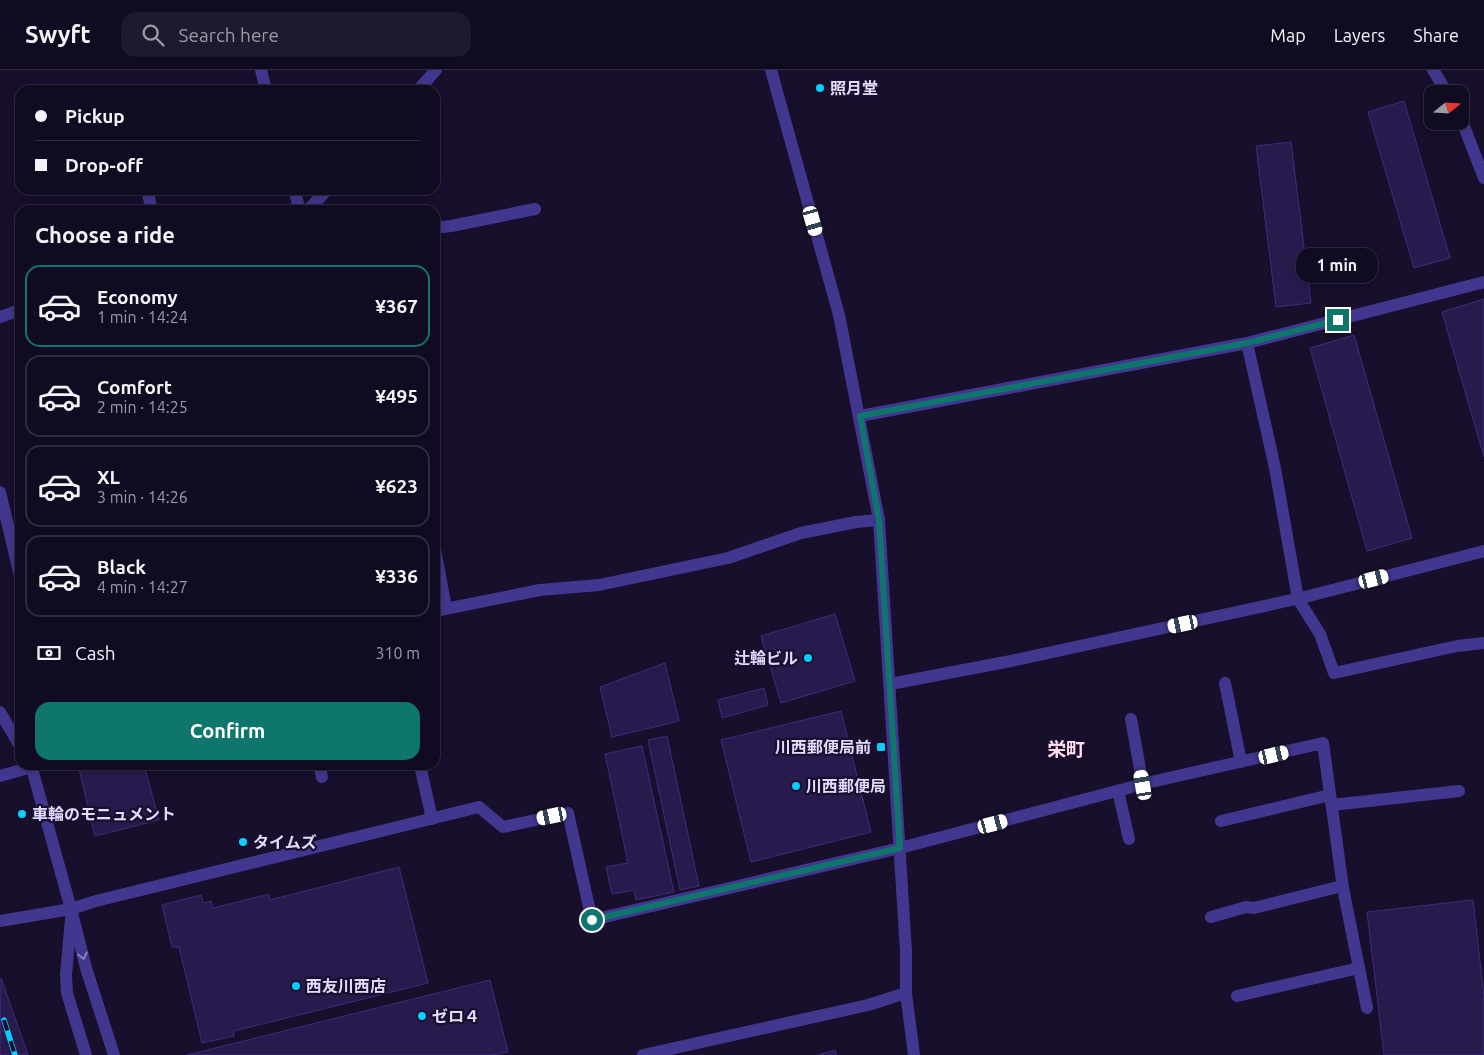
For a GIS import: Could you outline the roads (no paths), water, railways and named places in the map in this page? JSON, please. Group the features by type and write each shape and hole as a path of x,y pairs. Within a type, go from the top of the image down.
{"street":[{"path":"261,70 265,85"},
{"path":"422,85 436,70"},
{"path":"771,70 839,315 879,520 906,952 906,992 914,1055"},
{"path":"1433,70 1442,85"},
{"path":"1465,130 1484,178"},
{"path":"313,205 322,195"},
{"path":"440,227 536,209"},
{"path":"860,416 1247,343 1484,282"},
{"path":"0,317 15,312"},
{"path":"1247,343 1275,468 1298,599 1320,634 1334,673 1457,646 1484,643"},
{"path":"0,492 15,555"},
{"path":"441,609 540,590 599,585 728,558 802,533 856,522 879,520"},
{"path":"890,684 1011,661 1298,599 1484,551"},
{"path":"1225,683 1241,762"},
{"path":"2,718 15,738"},
{"path":"1131,719 1143,785"},
{"path":"0,921 71,909 96,901 479,807 503,827 568,812 592,920 900,848 1118,791 1323,743 1342,886 1367,1008"},
{"path":"0,776 19,770"},
{"path":"32,770 86,968 114,1055"},
{"path":"421,770 432,819"},
{"path":"1221,820 1331,800 1459,790"},
{"path":"1118,791 1129,839"},
{"path":"1211,917 1246,907 1254,908 1342,886"},
{"path":"71,909 66,975 67,993 86,1055"},
{"path":"1237,996 1359,968"},
{"path":"643,1055 868,1005 906,992"}],"railway":[{"path":"4,1020 15,1055"}],"place":[{"name":"照月堂","path":"820,88"},
{"name":"辻輪ビル","path":"808,658"},
{"name":"川西郵便局前","path":"881,747"},
{"name":"川西郵便局","path":"796,786"},
{"name":"車輪のモニュメント","path":"22,814"},
{"name":"タイムズ","path":"243,842"},
{"name":"西友川西店","path":"296,986"},
{"name":"ゼロ４","path":"422,1016"}],"district":[{"name":"栄町","path":"1066,749"}]}
